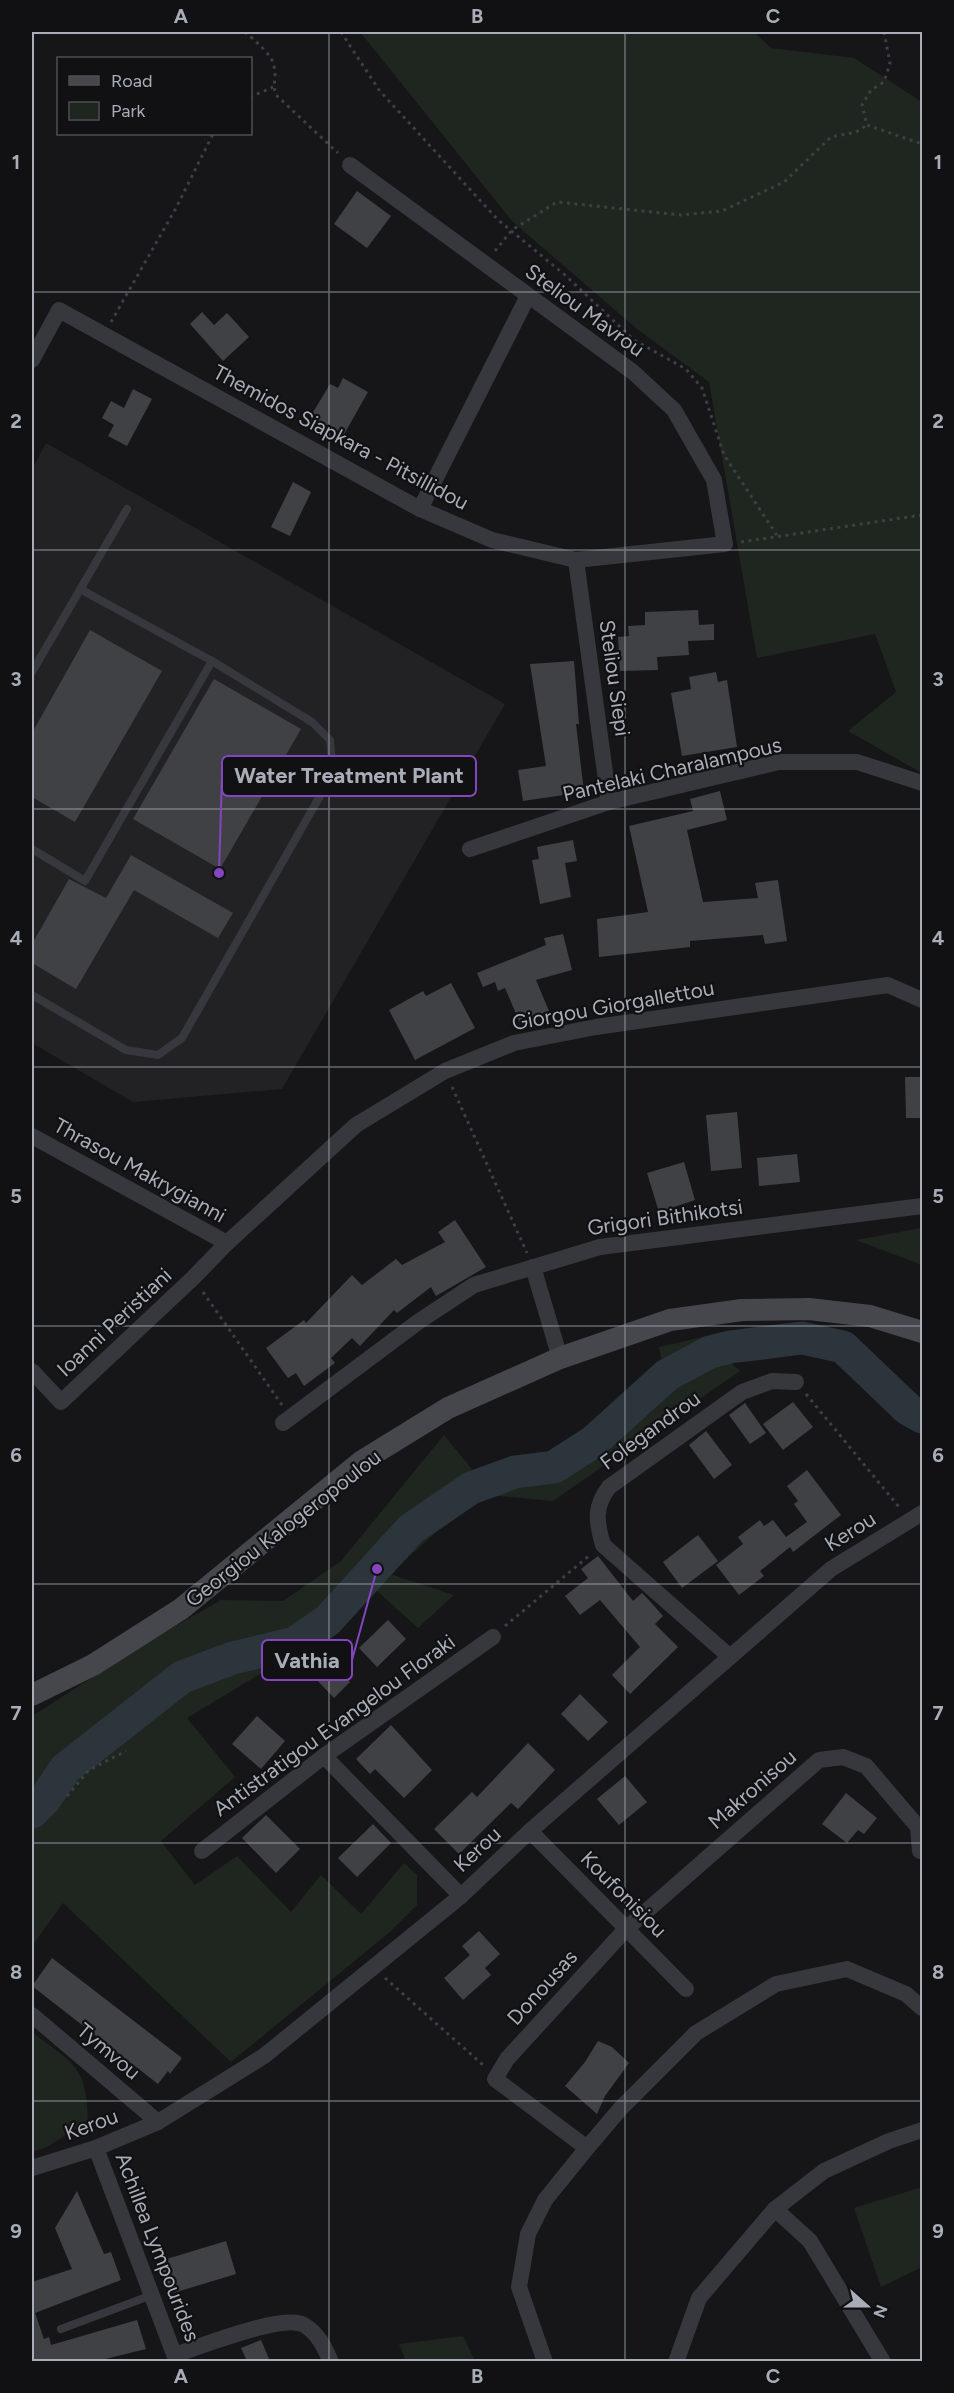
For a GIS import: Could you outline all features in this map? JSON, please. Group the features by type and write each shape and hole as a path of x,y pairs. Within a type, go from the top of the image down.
{"street":[{"name":"Steliou Mavrou","path":"350,165 633,372 674,410 714,480 724,544"},
{"path":"420,509 528,296"},
{"name":"Themidos Siapkara - Pitsillidou","path":"32,360 59,310 420,509 492,540 576,560 724,544"},
{"name":"Steliou Siepi","path":"576,560 609,802"},
{"name":"Pantelaki Charalampous","path":"470,849 609,802 779,762 857,762 922,783"},
{"name":"Giorgou Giorgallettou","path":"227,1243 356,1125 446,1071 514,1043 608,1026 888,986 922,1000"},
{"name":"Thrasou Makrygianni","path":"32,1136 227,1243"},
{"name":"Grigori Bithikotsi","path":"287,1421 418,1322 474,1285 600,1247 922,1206"},
{"name":"Ioanni Peristiani","path":"32,1371 61,1402 227,1243"},
{"path":"533,1267 560,1358"},
{"name":"Georgiou Kalogeropoulou","path":"32,1695 93,1665 182,1609 362,1461 448,1408 560,1358 670,1320 742,1310 809,1309 870,1316 922,1332"},
{"name":"Folegandrou","path":"603,1545 596,1519 599,1500 609,1487 742,1392 772,1381 796,1382"},
{"name":"Kerou","path":"32,2168 96,2148 158,2122 264,2056 374,1969 461,1896 530,1831 831,1569 916,1516"},
{"path":"603,1545 729,1656"},
{"name":"Antistratigou Evangelou Floraki","path":"201,1851 324,1756 493,1637"},
{"path":"324,1756 461,1896"},
{"name":"Makronisou","path":"626,1929 819,1760 843,1757 866,1766 918,1827 920,1851"},
{"name":"Koufonisiou","path":"530,1831 687,1989"},
{"name":"Donousas","path":"495,2079 507,2059 626,1929"},
{"path":"545,2361 519,2287 528,2234 545,2200 587,2148 621,2108 696,2033 776,1984 847,1969 906,1994 922,2008"},
{"name":"Tymvou","path":"32,2014 158,2122"},
{"path":"495,2079 587,2148"},
{"path":"676,2361 699,2298 775,2209 824,2171 889,2141 922,2130"},
{"name":"Achillea Lympourides","path":"96,2148 176,2358"},
{"path":"775,2209 810,2241 883,2361"},
{"path":"176,2358 278,2322 303,2324 322,2341 331,2361"}],"lane":[{"path":"32,672 127,509"},
{"path":"32,995 126,1050 158,1055 182,1038 320,796 332,764 330,740 312,722 212,661 80,589"},
{"path":"32,849 85,881 212,661"},
{"path":"61,2329 152,2295"}],"path":[{"path":"246,32 274,62 273,87 276,95 350,165"},
{"path":"341,32 379,90 498,220 565,275 634,340 686,369 702,387 724,455 778,537"},
{"path":"867,125 862,105 871,90 884,82 890,63 884,32"},
{"path":"252,96 273,87"},
{"path":"484,264 512,230 557,202 681,215 722,211 784,182 831,137 856,132 867,125"},
{"path":"867,125 922,144"},
{"path":"104,334 176,208 212,135"},
{"path":"724,544 922,515"},
{"path":"446,1071 533,1267"},
{"path":"193,1278 287,1421"},
{"path":"796,1382 916,1516"},
{"path":"493,1637 603,1545"},
{"path":"67,1796 89,1770 126,1751"},
{"path":"374,1969 470,2051 495,2079"}],"shaded area":[{"path":"46,443 505,704 282,1089 133,1102 32,1043 32,469"}],"green space":[{"path":"360,32 754,32 771,48 854,58 922,102 922,773 848,731 896,692 875,634 757,658 709,382 637,329 512,221"},
{"path":"922,1228 922,1265 856,1240"},
{"path":"703,1337 740,1371 553,1501 478,1494 390,1574 454,1595 418,1628 377,1591 333,1636 277,1664 187,1718 235,1777 161,1841 195,1885 237,1856 291,1912 321,1875 361,1914 404,1863 417,1875 417,1905 390,1932 231,2062 63,1903 32,1946 32,1716 156,1637 221,1600 283,1601 341,1561 444,1435 475,1473 553,1451 667,1388 659,1347"},
{"path":"32,2032 67,2059 81,2077 85,2088 88,2121 47,2147 32,2152"},
{"path":"922,2187 922,2267 881,2287 854,2208"},
{"path":"463,2336 475,2361 406,2361 399,2344"}],"building":[{"path":"357,191 391,216 367,248 334,224"},
{"path":"202,312 214,325 227,313 249,337 223,361 190,324"},
{"path":"343,378 368,392 342,438 309,419 330,384 338,388"},
{"path":"133,389 152,399 127,446 108,436 114,425 102,418 111,401 124,408"},
{"path":"293,482 311,492 290,536 271,527"},
{"path":"698,610 699,625 714,624 714,640 688,641 689,655 657,657 658,670 620,671 618,637 629,636 628,626 645,625 645,612"},
{"path":"90,630 162,671 75,822 32,797 32,733"},
{"path":"574,661 579,724 576,724 584,792 523,801 518,770 546,766 530,664"},
{"path":"716,672 718,682 727,680 737,747 682,756 671,693 691,689 689,677"},
{"path":"214,679 301,729 220,869 133,819"},
{"path":"720,791 727,820 687,830 703,902 758,898 755,883 778,880 787,941 765,944 763,935 690,941 690,947 599,957 597,919 648,912 629,826 693,811 690,799"},
{"path":"573,840 577,861 565,863 571,897 540,904 532,860 539,859 537,847"},
{"path":"131,855 233,913 218,938 134,890 76,989 32,963 32,944 69,879 106,898"},
{"path":"563,934 572,970 536,980 549,1011 520,1023 505,988 498,991 495,982 483,987 477,973 546,945 544,938"},
{"path":"451,983 475,1028 415,1060 389,1010 423,991 426,996"},
{"path":"905,1077 922,1077 922,1118 906,1118"},
{"path":"737,1112 742,1168 711,1171 706,1115"},
{"path":"797,1154 800,1182 759,1186 757,1158"},
{"path":"684,1162 695,1200 659,1212 647,1173"},
{"path":"455,1220 486,1267 436,1296 431,1287 397,1313 394,1310 360,1346 352,1338 331,1358 335,1363 304,1386 296,1373 288,1378 266,1348 304,1320 306,1323 352,1275 362,1285 396,1259 402,1265 445,1242 438,1232"},
{"path":"793,1402 813,1427 783,1450 763,1424"},
{"path":"745,1403 766,1433 750,1444 729,1415"},
{"path":"706,1431 732,1465 714,1479 689,1445"},
{"path":"807,1470 841,1515 793,1552 790,1547 760,1571 764,1576 739,1595 716,1565 743,1544 738,1537 760,1520 764,1526 773,1520 786,1537 807,1522 794,1504 798,1501 787,1486"},
{"path":"698,1535 718,1561 682,1588 663,1562"},
{"path":"598,1556 633,1601 642,1593 663,1616 655,1624 678,1647 630,1694 612,1675 640,1647 600,1600 580,1615 565,1596 588,1578 581,1569"},
{"path":"388,1620 406,1639 377,1667 359,1648"},
{"path":"326,1657 350,1682 334,1698 310,1673"},
{"path":"580,1694 608,1722 588,1741 561,1714"},
{"path":"257,1716 285,1741 261,1769 232,1744"},
{"path":"391,1725 432,1770 404,1798 375,1769 370,1774 356,1759"},
{"path":"528,1743 555,1770 518,1809 511,1803 459,1854 434,1829 472,1792 477,1797"},
{"path":"625,1776 647,1802 619,1825 597,1799"},
{"path":"846,1793 877,1818 864,1834 858,1830 847,1843 822,1824"},
{"path":"266,1815 300,1849 276,1873 242,1838"},
{"path":"373,1824 391,1843 357,1877 338,1858"},
{"path":"479,1931 500,1954 485,1968 491,1975 463,2000 444,1978 470,1955 462,1946"},
{"path":"52,1958 182,2058 170,2074 168,2071 158,2084 32,1986"},
{"path":"598,2041 612,2047 629,2063 605,2096 597,2114 565,2086 585,2062"},
{"path":"77,2191 104,2254 111,2252 121,2280 35,2313 44,2339 49,2337 51,2345 137,2320 146,2349 97,2361 32,2361 32,2282 72,2269 55,2228"},
{"path":"226,2241 236,2274 170,2294 160,2261"},
{"path":"261,2340 270,2361 247,2361 241,2348"}],"waterway":[{"path":"32,1812 45,1799 65,1769 182,1677 233,1658 295,1643 328,1620 411,1529 471,1488 515,1472 554,1467 593,1442 667,1375 710,1352 730,1347 802,1338 843,1347 908,1409 922,1417"}],"place":[{"name":"Water Treatment Plant","path":"219,873"},
{"name":"Vathia","path":"377,1569"}]}
